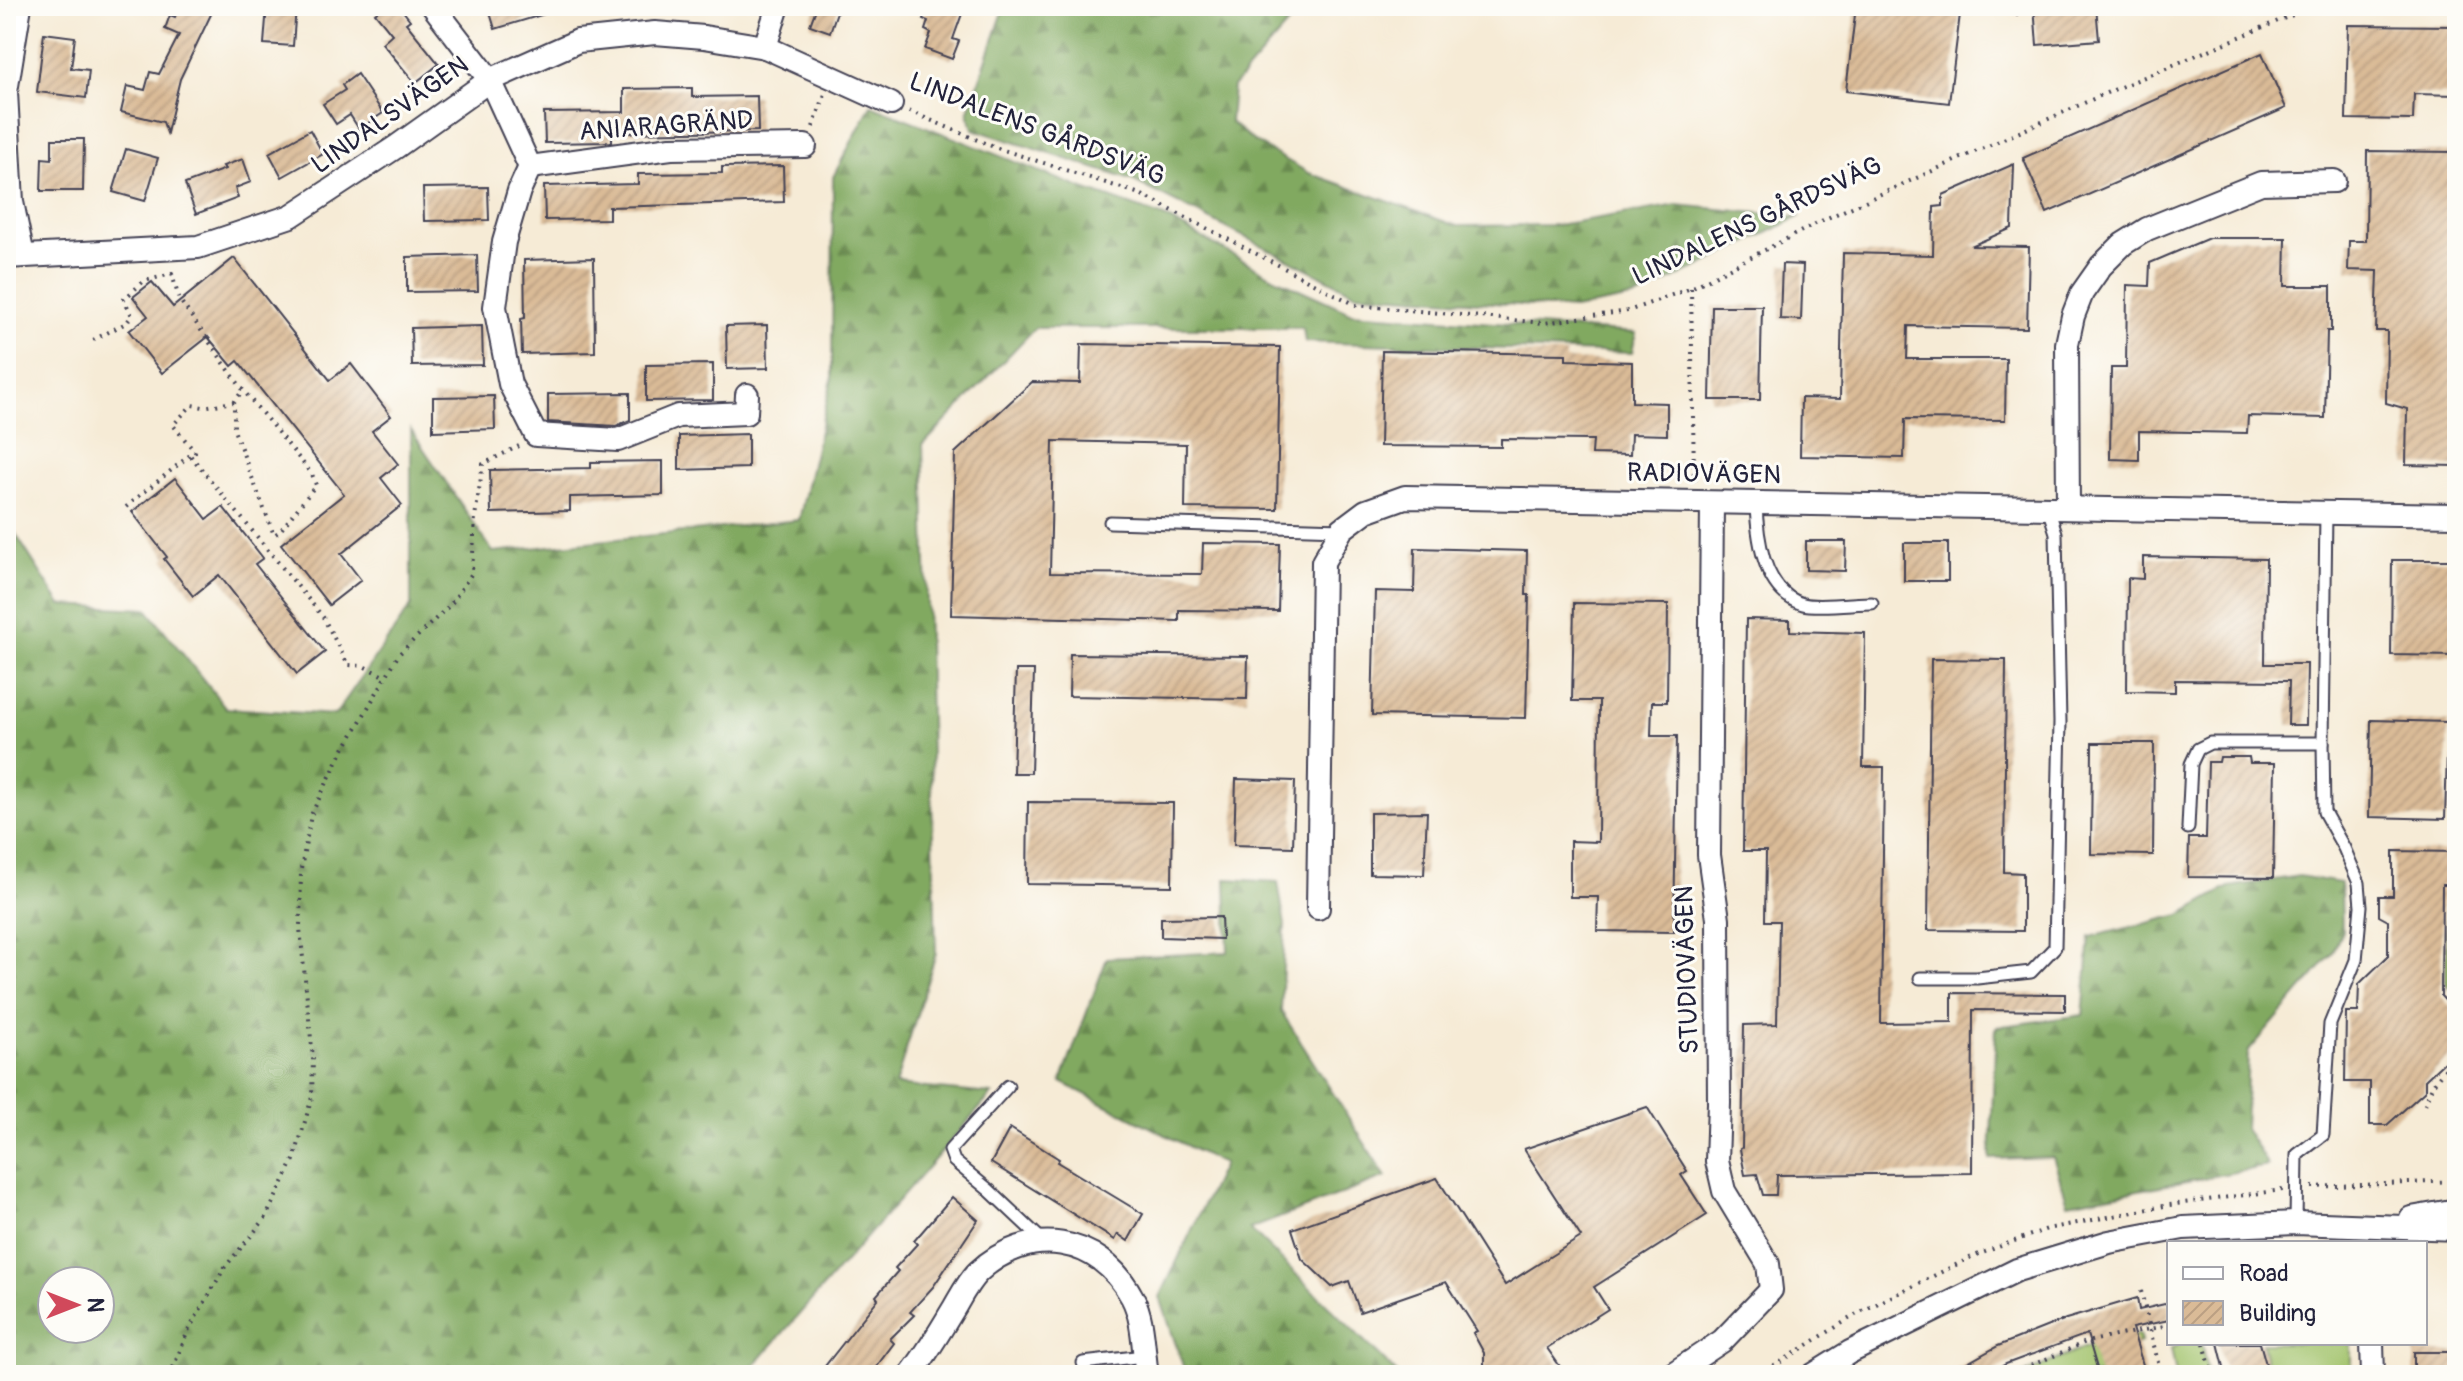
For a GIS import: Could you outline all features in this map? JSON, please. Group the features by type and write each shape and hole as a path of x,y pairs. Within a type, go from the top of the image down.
{"street":[{"path":"14,257 6,92 20,6"},
{"path":"433,6 490,80 530,167 519,191 504,242 495,307 510,384 536,435 618,440 678,416 747,404"},
{"path":"765,47 778,6"},
{"name":"LINDALSVÄGEN","path":"14,257 198,247 291,216 490,80 578,41 655,33 765,47"},
{"name":"LINDALENS GÅRDSVÄG","path":"765,47 891,104"},
{"name":"ANIARAGRÄND","path":"530,167 671,148 805,146"},
{"path":"2058,508 2067,344 2082,293 2101,266 2123,244 2147,229 2261,183 2334,181"},
{"name":"RADIOVÄGEN","path":"1318,908 1323,562 1342,529 1366,511 1405,497 2457,515"},
{"name":"STUDIOVÄGEN","path":"1671,1375 1722,1341 1771,1290 1768,1264 1724,1191 1717,1161 1718,919 1709,855 1712,503"},
{"path":"2370,1234 2457,1210"},
{"path":"1813,1375 1850,1352 2017,1270 2109,1242 2183,1228 2296,1223 2370,1234 2457,1229"},
{"path":"910,1375 974,1276 995,1257 1014,1247 1044,1243 1083,1249 1111,1267 1133,1298 1146,1365"},
{"path":"2372,1345 2373,1375"}],"lane":[{"path":"1756,503 1761,558 1782,590 1804,604 1872,603"},
{"path":"1920,978 1977,978 2031,972 2055,947 2060,722 2058,508"},
{"path":"2296,1223 2297,1155 2323,1135 2330,1024 2356,960 2361,906 2359,883 2324,812 2326,512"},
{"path":"1110,522 1342,529"},
{"path":"2188,828 2191,764 2198,749 2210,743 2323,743"},
{"path":"1008,1086 950,1150 954,1161 1044,1243"},
{"path":"1083,1363 1146,1365"}],"path":[{"path":"2016,6 2016,21"},
{"name":"LINDALENS GÅRDSVÄG","path":"891,104 994,147 1140,194 1356,305 1544,323 1628,311 1691,288 1825,219 2111,91 2314,6"},
{"path":"805,146 832,77"},
{"path":"93,340 126,323 132,316 124,299 144,281 172,274 179,299 243,390 312,474 316,485 280,531 263,544"},
{"path":"1691,288 1694,477 1712,503"},
{"path":"243,390 234,402 234,430 274,535"},
{"path":"126,507 195,452 173,425 192,405 203,407 234,402"},
{"path":"170,1375 188,1331 225,1267 265,1219 294,1160 312,1097 313,1059 300,928 301,869 311,815 339,758 399,654 451,604 472,573 475,517 483,464 512,451 536,435"},
{"path":"190,455 323,617 348,665 363,666 386,677"},
{"path":"2425,1105 2429,1089 2442,1069 2457,1056"},
{"path":"2141,1291 2161,1375"},
{"path":"2009,1375 2086,1342 2167,1325"},
{"path":"2204,1345 2212,1375"}],"green space":[{"path":"1005,6 1304,6 1233,87 1230,122 1255,142 1309,173 1457,226 1557,225 1677,205 1799,217 1637,297 1574,309 1355,293 1134,181 973,129 968,113"},
{"path":"871,105 1081,188 1164,217 1275,278 1352,313 1636,333 1632,353 1305,342 1303,328 1035,328 923,445 936,953 895,1085 992,1094 746,1375 6,1375 6,519 61,605 147,609 226,708 335,715 411,606 411,430 493,552 799,520 832,379 833,177"},
{"path":"2299,876 2341,883 2342,931 2332,954 2248,1052 2245,1128 2268,1166 2068,1203 2053,1157 1990,1159 1996,1027 2083,1015 2090,937 2180,915 2229,887"},
{"path":"1226,879 1278,882 1285,925 1281,1011 1386,1177 1250,1229 1399,1375 1186,1375 1160,1297 1223,1164 1061,1082 1107,958 1228,952"},
{"path":"2447,886 2457,886 2457,995 2446,983"},
{"path":"2139,1334 2141,1342 2097,1353 2102,1375 2021,1375 2086,1347"},
{"path":"2201,1345 2208,1375 2176,1375 2171,1348"},
{"path":"2262,1345 2351,1345 2351,1375 2269,1375"}],"building":[{"path":"179,6 215,6 180,79 167,133 163,122 121,112 127,86 145,90 150,72 159,74 179,35 165,29 170,15 175,17"},
{"path":"267,6 296,6 293,46 264,44"},
{"path":"384,6 399,6 410,20 406,23 439,64 415,83 382,43 392,34 375,13"},
{"path":"488,6 558,6 558,10 495,29"},
{"path":"817,6 839,6 830,32 810,25"},
{"path":"927,6 951,6 963,11 953,39 959,41 952,59 925,49 931,33 925,30 928,21 923,19"},
{"path":"1856,6 1961,6 1949,103 1846,91"},
{"path":"2034,6 2096,6 2099,40 2037,45"},
{"path":"2348,25 2457,26 2457,95 2414,94 2413,120 2346,119"},
{"path":"44,33 75,37 71,68 89,70 86,98 37,92"},
{"path":"2262,53 2286,108 2047,213 2023,158"},
{"path":"357,74 383,113 359,129 350,115 336,124 323,104 345,90 342,85"},
{"path":"692,88 692,97 757,96 758,131 612,133 612,142 545,143 544,113 624,112 624,89"},
{"path":"310,130 323,154 282,177 269,153"},
{"path":"52,139 84,139 83,191 41,191 42,158 52,159"},
{"path":"126,149 158,158 145,201 113,192"},
{"path":"2367,151 2456,152 2457,466 2406,465 2407,409 2386,403 2387,331 2376,331 2378,271 2348,270 2349,241 2366,241"},
{"path":"243,159 251,182 235,188 238,198 196,214 185,184"},
{"path":"2014,164 2012,228 1971,246 2029,247 2027,328 1908,326 1907,359 2006,359 2005,420 1905,419 1904,458 1800,456 1801,398 1840,399 1843,253 1933,255 1934,207 1943,206 1943,195"},
{"path":"783,166 784,202 609,207 609,219 545,220 544,186 638,184 638,174 722,173 722,167"},
{"path":"488,187 489,220 424,221 423,188"},
{"path":"2209,238 2286,238 2285,286 2331,286 2325,418 2248,416 2247,433 2139,431 2139,460 2110,459 2111,368 2126,368 2127,285 2149,286 2150,263"},
{"path":"477,255 478,291 407,292 407,257"},
{"path":"234,258 330,380 351,364 391,416 372,431 398,464 381,478 402,505 341,554 361,580 329,605 281,544 344,494 238,361 232,366 208,337 162,373 129,331 148,316 133,297 152,282 173,307"},
{"path":"594,258 595,352 522,354 524,260"},
{"path":"1782,264 1803,265 1801,320 1780,319"},
{"path":"1712,306 1762,306 1760,400 1710,400"},
{"path":"767,325 768,368 727,369 726,326"},
{"path":"482,326 483,365 412,366 411,328"},
{"path":"1081,344 1280,347 1277,509 1185,508 1186,444 1053,441 1050,573 1202,574 1203,543 1280,544 1278,611 1179,610 1179,621 951,615 955,453 1032,382 1080,383"},
{"path":"1382,351 1566,354 1566,360 1632,362 1632,402 1667,403 1667,435 1631,434 1630,455 1592,454 1593,440 1501,439 1501,447 1380,446"},
{"path":"713,364 713,400 646,401 646,365"},
{"path":"630,393 630,420 616,426 548,422 548,394"},
{"path":"494,396 495,429 433,431 433,397"},
{"path":"748,434 748,468 679,470 679,436"},
{"path":"663,461 663,495 570,497 570,511 491,513 490,470 591,468 591,462"},
{"path":"175,478 207,519 223,507 263,558 255,564 325,652 297,674 219,575 193,596 132,512"},
{"path":"1806,541 1846,541 1845,571 1806,570"},
{"path":"1904,543 1948,543 1948,581 1904,581"},
{"path":"1415,548 1527,551 1526,718 1372,715 1375,591 1414,592"},
{"path":"2143,557 2266,559 2265,664 2307,664 2306,725 2288,725 2289,681 2175,680 2175,692 2127,691 2128,578 2143,579"},
{"path":"2392,560 2457,560 2457,656 2391,655"},
{"path":"1574,603 1668,604 1667,702 1652,702 1651,736 1677,736 1674,932 1597,931 1598,897 1570,897 1570,841 1598,842 1599,701 1572,701"},
{"path":"1746,619 1790,620 1790,631 1865,633 1863,767 1884,767 1881,1023 1952,1022 1952,993 2065,994 2065,1011 1973,1010 1972,1173 1777,1175 1776,1195 1763,1195 1757,1174 1745,1175 1740,1149 1744,1025 1777,1024 1779,921 1765,921 1766,851 1743,851"},
{"path":"1070,654 1248,656 1247,699 1069,696"},
{"path":"1931,659 2006,660 2004,872 2023,873 2023,931 1928,930"},
{"path":"1016,670 1034,670 1031,773 1013,773"},
{"path":"2371,720 2448,722 2445,819 2369,817"},
{"path":"2092,743 2154,743 2153,855 2091,854"},
{"path":"2220,757 2249,757 2250,763 2275,763 2273,878 2188,877 2189,838 2206,838 2208,762 2219,762"},
{"path":"1236,779 1295,781 1293,847 1234,845"},
{"path":"1028,802 1173,803 1172,886 1027,884"},
{"path":"1427,812 1424,875 1370,874 1370,813"},
{"path":"2393,851 2457,852 2457,885 2442,885 2441,996 2455,1011 2455,1052 2425,1080 2425,1091 2387,1125 2370,1125 2370,1082 2345,1082 2346,1012 2358,1012 2359,984 2388,956 2388,921 2379,916 2379,896 2393,896"},
{"path":"1221,917 1222,939 1161,937 1161,918"},
{"path":"1647,1107 1687,1171 1681,1175 1707,1215 1594,1287 1608,1309 1547,1348 1566,1375 1484,1375 1484,1353 1473,1333 1477,1331 1446,1282 1360,1312 1349,1281 1332,1287 1302,1259 1292,1229 1437,1178 1505,1285 1581,1237 1524,1149"},
{"path":"1010,1128 1059,1159 1057,1162 1143,1214 1128,1241 1118,1234 1115,1240 991,1163"},
{"path":"952,1197 978,1220 933,1287 910,1312 914,1315 890,1339 894,1343 870,1375 818,1375 878,1299 876,1296 898,1271 895,1268 917,1244 914,1241"},
{"path":"2137,1298 2139,1310 2167,1303 2167,1320 2132,1328 2146,1375 2099,1375 2087,1334 2006,1364 1987,1375 1946,1375 1998,1346 2066,1319"},
{"path":"2218,1345 2261,1345 2269,1375 2226,1375"},
{"path":"2414,1352 2457,1352 2457,1375 2414,1375"}]}
